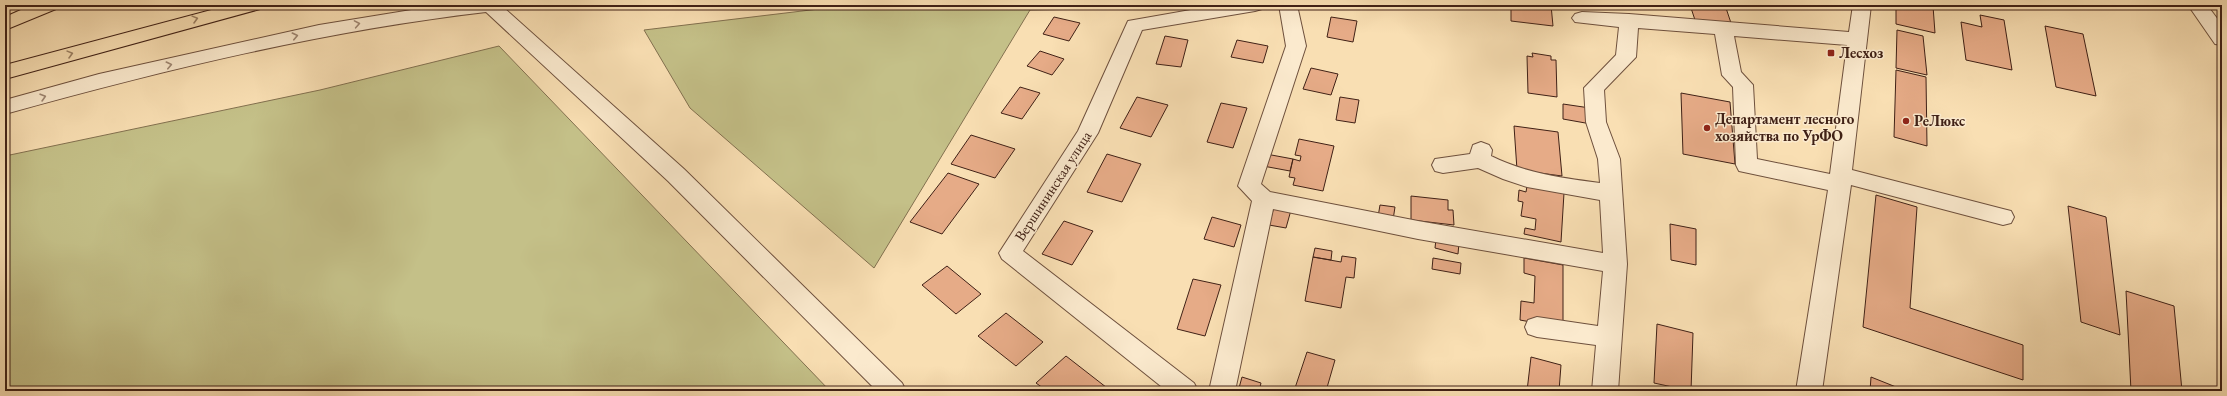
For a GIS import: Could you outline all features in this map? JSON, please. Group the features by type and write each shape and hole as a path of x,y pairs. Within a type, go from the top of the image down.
{"main road":[{"path":"5,24 48,5"},
{"path":"5,72 253,5"}],"street":[{"path":"5,107 99,81 318,31 417,14 493,5 676,175 893,391"},
{"name":"Вершининская улица","path":"1185,391 1010,253 1088,133 1135,26 1255,5"},
{"path":"1288,5 1296,46 1249,186 1264,198 1418,230 1615,264"},
{"path":"1809,391 1841,180 1862,5"},
{"path":"2197,5 2222,39"},
{"path":"1582,18 1629,20 1857,39"},
{"path":"1605,391 1615,264 1609,159 1596,122 1594,88 1626,57 1629,20"},
{"path":"1723,28 1732,75 1743,85 1747,165 1841,180 2004,217"},
{"path":"1443,165 1481,155 1497,170 1521,178 1611,193"},
{"path":"1222,391 1264,198"},
{"path":"1537,327 1609,337"}],"shaded area":[{"path":"852,5 1172,5 1160,8 1030,10 874,268 690,108 644,30"},
{"path":"499,46 830,391 5,391 5,156 320,90"}],"building":[{"path":"1511,5 1551,5 1553,26 1511,21"},
{"path":"1690,5 1725,5 1731,23 1695,20"},
{"path":"1896,5 1933,6 1935,33 1896,24"},
{"path":"1980,15 2004,20 2012,70 1966,60 1961,22 1982,27"},
{"path":"1054,17 1080,23 1069,41 1043,34"},
{"path":"1331,17 1357,21 1353,42 1327,37"},
{"path":"2045,26 2083,34 2096,96 2056,87"},
{"path":"1897,30 1923,36 1927,75 1896,68"},
{"path":"1165,36 1188,40 1181,67 1156,64"},
{"path":"1237,40 1268,46 1263,63 1231,57"},
{"path":"1040,51 1064,59 1052,75 1027,66"},
{"path":"1532,53 1551,56 1551,60 1556,60 1557,97 1528,93 1527,56 1533,57"},
{"path":"1311,68 1338,74 1331,95 1303,89"},
{"path":"1896,70 1926,77 1927,146 1894,137"},
{"path":"1020,87 1040,93 1022,119 1001,113"},
{"name":"Департамент лесного хозяйства по УрФО","path":"1681,93 1730,102 1735,164 1683,154"},
{"path":"1137,97 1168,105 1151,137 1120,128"},
{"path":"1340,97 1359,100 1355,123 1336,120"},
{"path":"1221,103 1247,108 1233,148 1207,142"},
{"path":"1563,104 1590,108 1591,124 1563,119"},
{"path":"1514,126 1558,132 1562,176 1517,170"},
{"path":"971,135 1015,149 995,178 951,164"},
{"path":"1299,139 1334,146 1323,191 1293,185 1295,178 1289,177 1293,159 1300,161 1301,156 1295,155"},
{"path":"1107,154 1141,164 1122,202 1087,192"},
{"path":"1266,154 1293,159 1290,171 1263,166"},
{"path":"948,173 979,184 942,234 910,222"},
{"path":"1527,186 1564,193 1561,242 1524,234 1525,228 1535,230 1536,219 1521,216 1523,202 1518,201 1519,190 1526,192"},
{"path":"1876,195 1917,207 1910,308 2023,345 2023,380 1863,327"},
{"path":"1411,196 1448,200 1448,210 1453,210 1454,225 1411,220"},
{"path":"1380,205 1395,207 1393,220 1378,217"},
{"path":"2068,206 2106,217 2120,335 2081,322"},
{"path":"1274,207 1291,210 1286,228 1269,225"},
{"path":"1212,217 1241,225 1234,247 1204,239"},
{"path":"1064,221 1093,231 1072,265 1042,254"},
{"path":"1670,224 1696,229 1696,265 1671,260"},
{"path":"1436,239 1459,243 1458,254 1435,248"},
{"path":"1315,248 1332,251 1331,260 1313,257"},
{"path":"1342,256 1356,258 1354,278 1346,277 1341,308 1305,301 1313,257 1341,262"},
{"path":"1433,258 1461,263 1460,274 1432,269"},
{"path":"1524,258 1563,265 1563,328 1520,320 1521,301 1534,303 1535,276 1524,273"},
{"path":"947,266 981,294 956,314 922,285"},
{"path":"1193,279 1221,285 1205,336 1177,329"},
{"path":"2126,291 2174,306 2182,391 2131,391"},
{"path":"1006,313 1043,342 1016,366 978,336"},
{"path":"1657,324 1693,333 1691,391 1654,383"},
{"path":"1307,352 1335,360 1326,391 1294,391"},
{"path":"1066,356 1111,391 1047,391 1036,383"},
{"path":"1531,357 1561,365 1559,391 1527,391"},
{"path":"1242,377 1261,383 1259,391 1239,388"},
{"path":"1871,377 1906,391 1870,391"}],"place":[{"name":"Лесхоз","path":"1831,53"},
{"name":"РеЛюкс","path":"1906,121"},
{"name":"Департамент лесного хозяйства по УрФО","path":"1707,128"}]}
